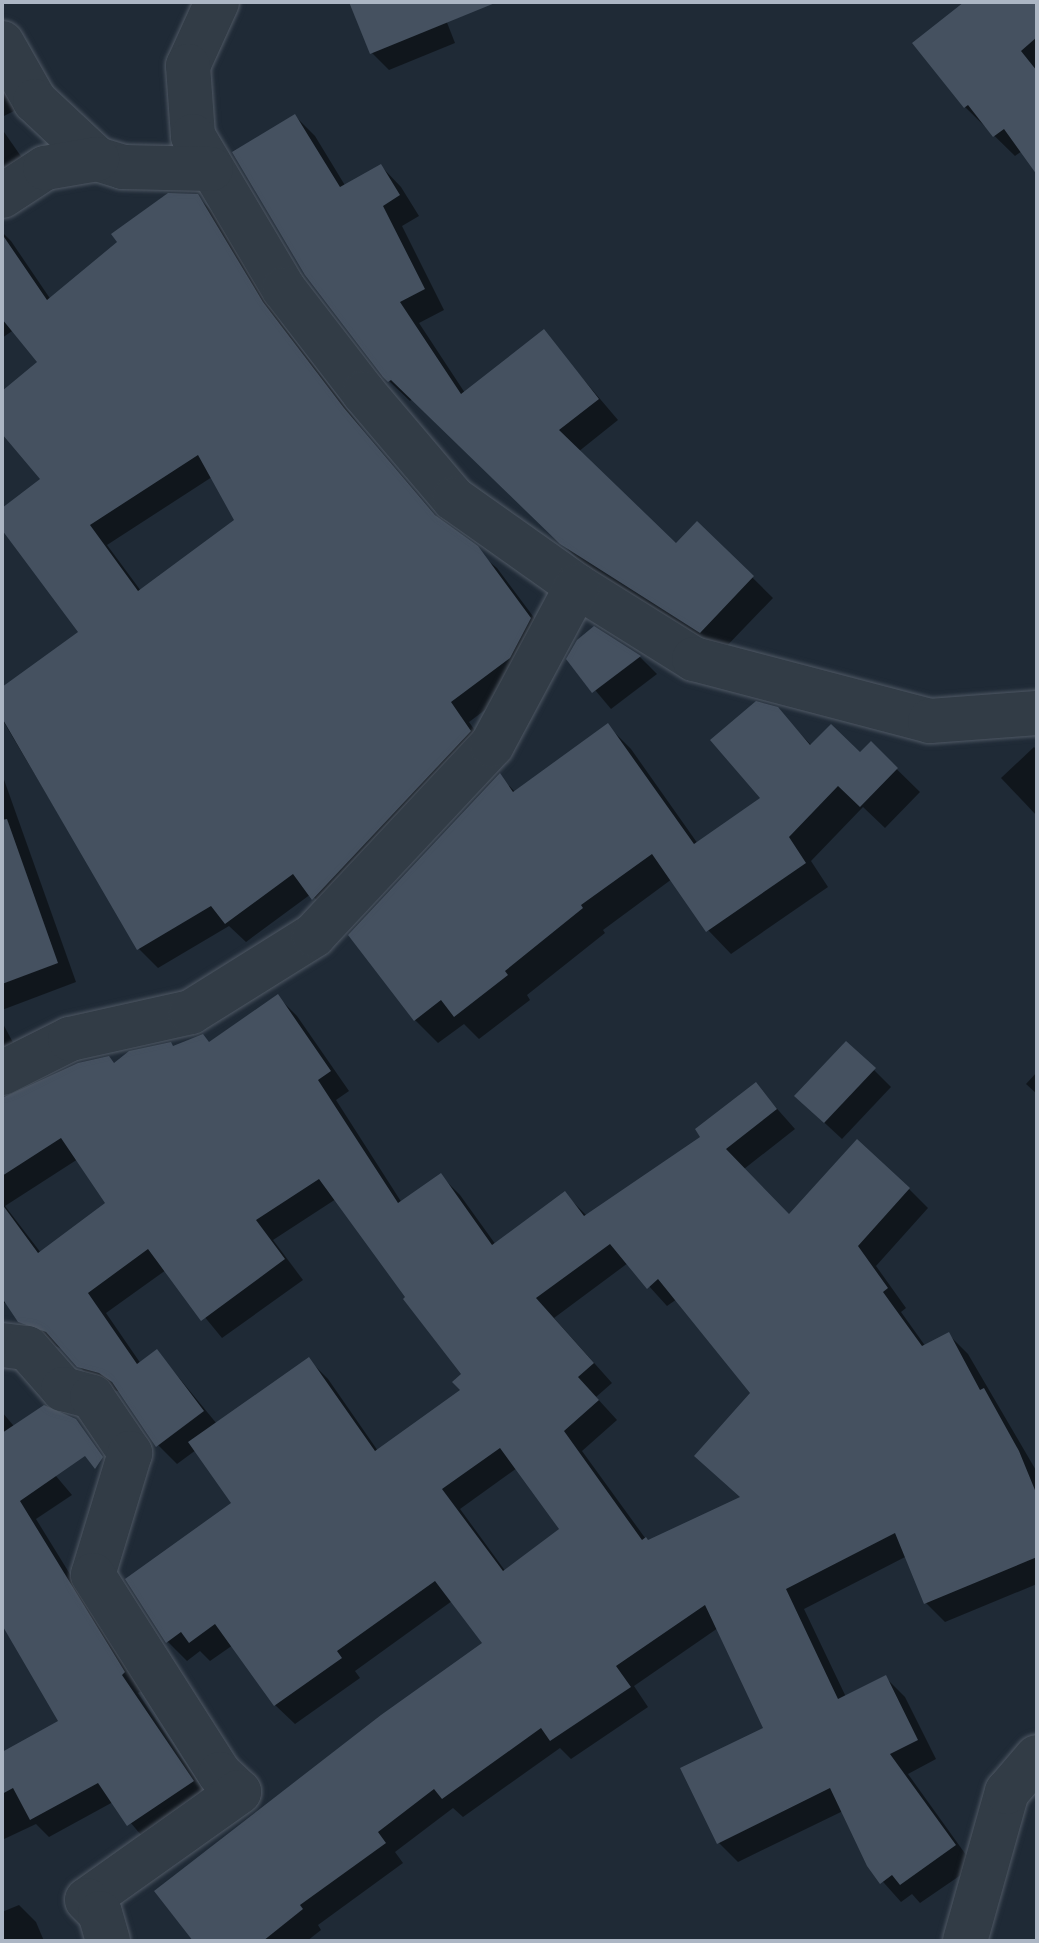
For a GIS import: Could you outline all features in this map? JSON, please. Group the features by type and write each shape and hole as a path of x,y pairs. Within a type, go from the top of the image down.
{"street":[{"path":"217,2 188,66 193,136 284,289 364,393 454,499 577,586 694,659 930,721 1037,713"},
{"path":"2,43 35,101 97,159 123,167 211,169"},
{"path":"2,196 45,168 97,159"},
{"path":"2,1073 70,1039 191,1012 314,935 492,745 577,586"},
{"path":"2,1345 27,1348 63,1389 92,1397 130,1453 93,1575 220,1774 239,1792 87,1900 100,1913 108,1941"},
{"path":"965,1941 1007,1792 1037,1757"}],"building":[{"path":"349,2 494,2 495,3 370,54"},
{"path":"964,2 1037,2 1037,37 1021,51 1037,71 1037,175 1004,129 993,137 968,105 964,108 912,43"},
{"path":"295,114 340,187 381,164 400,195 383,206 425,289 400,302 461,394 544,329 599,399 559,430 676,543 697,521 754,576 700,633 560,544 391,380 388,382 383,377 305,275 232,152"},
{"path":"168,193 198,194 263,302 344,408 435,515 478,546 531,618 510,658 451,702 471,731 312,900 293,874 225,924 211,906 137,950 2,718 2,687 78,632 2,530 2,508 40,479 2,434 2,391 37,362 2,319 2,234 47,300 117,242 111,234","holes":["198,455 234,520 138,591 90,525"]},
{"path":"594,626 641,656 592,693 566,659 577,640"},
{"path":"756,701 778,707 810,745 831,724 860,752 871,741 898,768 860,807 838,786 789,837 806,863 706,932 652,854 581,905 583,908 505,971 508,975 454,1017 441,1000 414,1021 348,935 500,773 513,792 608,723 694,844 760,798 710,740"},
{"path":"7,819 58,963 2,984 2,820"},
{"path":"278,994 331,1071 318,1080 398,1203 441,1173 492,1245 565,1191 584,1216 700,1137 695,1129 756,1082 777,1109 726,1149 789,1214 857,1139 910,1188 858,1246 888,1288 883,1292 922,1346 949,1332 980,1390 984,1388 1019,1451 1037,1495 1037,1557 924,1604 895,1533 786,1589 838,1699 886,1675 918,1740 890,1754 956,1845 900,1885 892,1875 880,1884 867,1866 830,1788 717,1844 680,1768 763,1728 705,1605 616,1666 631,1687 550,1741 541,1728 442,1799 434,1789 378,1832 386,1843 300,1905 303,1909 263,1941 193,1941 154,1891 381,1715 482,1643 435,1581 337,1651 342,1658 274,1706 215,1624 189,1643 181,1632 166,1643 125,1579 231,1503 188,1442 309,1357 375,1451 460,1390 452,1382 461,1374 403,1299 405,1297 319,1179 256,1220 285,1259 201,1321 148,1249 88,1293 137,1364 157,1349 204,1411 156,1447 112,1382 99,1373 77,1367 46,1332 18,1322 2,1298 2,1204 38,1253 105,1203 61,1138 2,1176 2,1098 78,1063 109,1056 114,1063 129,1051 171,1042 173,1046 203,1034 209,1042","holes":["610,1244 647,1289 658,1279 750,1393 694,1456 740,1497 648,1540 646,1537 642,1540 564,1431 599,1400 578,1377 594,1363 536,1298","500,1448 559,1529 503,1571 442,1489"]},
{"path":"846,1041 876,1068 824,1123 794,1096"},
{"path":"44,1405 76,1419 103,1457 95,1469 85,1456 20,1501 125,1672 122,1675 194,1781 127,1826 98,1783 30,1820 13,1788 2,1794 2,1752 58,1721 2,1625 2,1433"}]}
